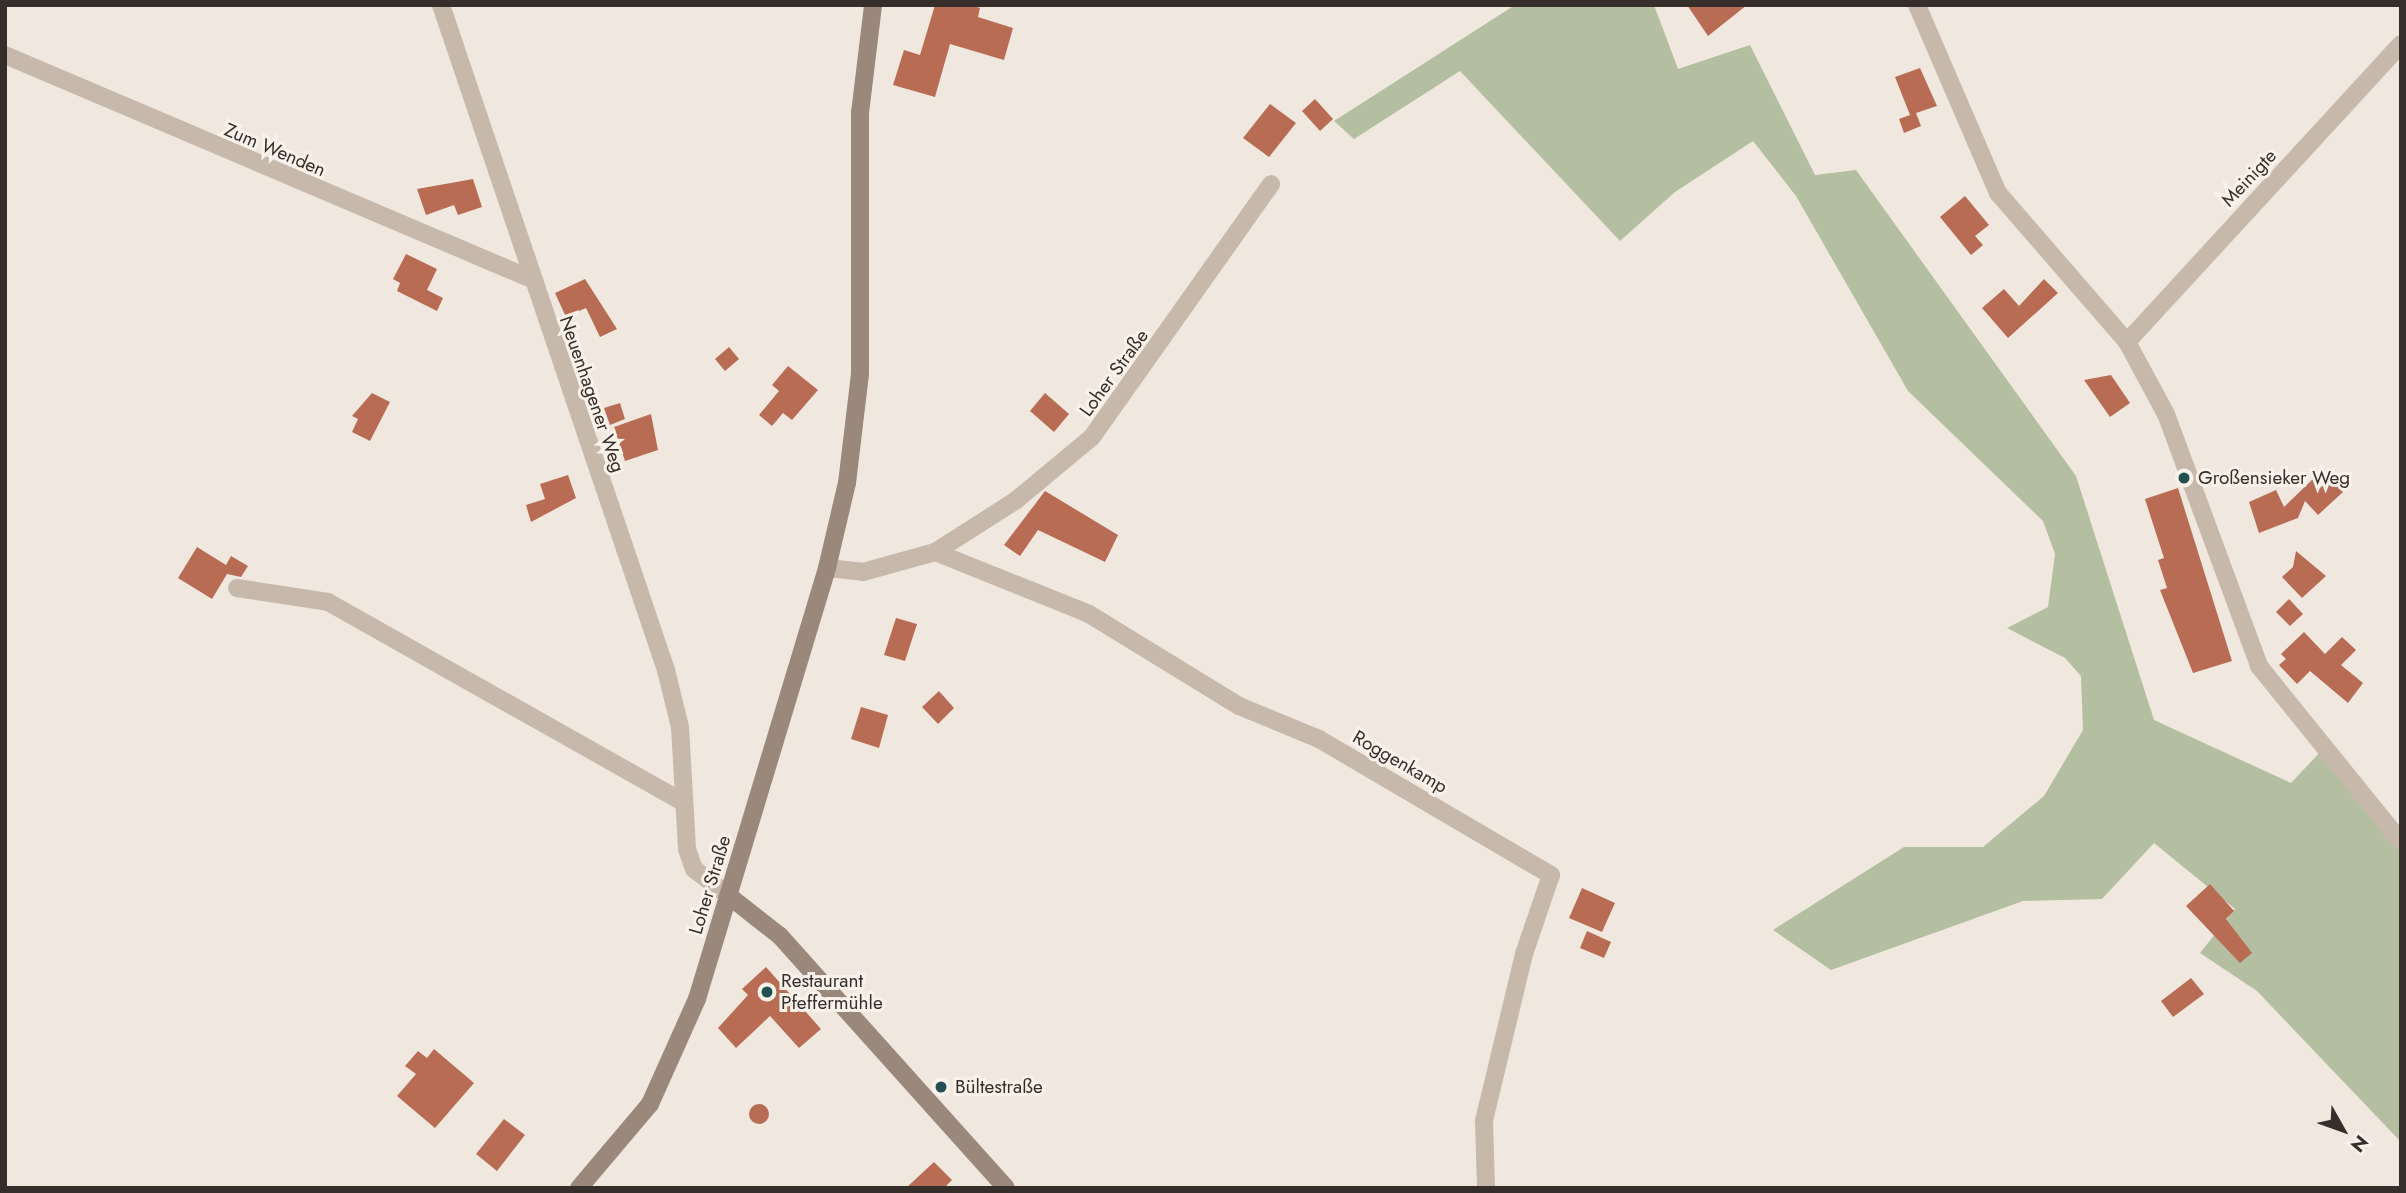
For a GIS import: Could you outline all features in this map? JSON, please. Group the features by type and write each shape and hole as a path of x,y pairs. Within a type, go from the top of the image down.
{"street":[{"name":"Neuenhagener Weg","path":"441,5 529,278 666,670 680,727 679,800 694,869 729,896"},
{"name":"Loher Straße","path":"579,1188 650,1104 668,1071 729,896 827,568 847,483 860,374 860,113 873,5"},
{"path":"1917,5 1998,193 2127,342 2194,478 2259,666 2401,842"},
{"name":"Meinigte","path":"2127,342 2401,44"},
{"name":"Zum Wenden","path":"5,55 529,278"},
{"name":"Loher Straße","path":"827,568 863,572 935,552 1015,501 1092,437 1271,184"},
{"name":"Roggenkamp","path":"935,552 1089,614 1239,706 1319,739 1551,875 1524,954 1483,1121 1486,1188"},
{"path":"237,588 328,602 679,800"},
{"path":"729,896 780,936 1006,1188"}],"green space":[{"path":"1515,5 1654,5 1678,69 1750,45 1815,175 1856,170 2076,476 2154,720 2291,783 2323,749 2401,843 2401,1142 2257,991 2200,953 2235,909 2154,843 2102,899 2023,901 1831,970 1773,930 1904,847 1983,847 2044,796 2083,730 2081,676 2065,658 2007,628 2048,607 2055,554 2043,521 1908,391 1796,196 1753,141 1675,192 1620,241 1460,71 1354,139 1334,121"}],"building":[{"path":"935,5 971,5 980,8 978,17 1013,28 1004,60 950,44 935,97 893,85 904,50 920,55"},
{"path":"1687,5 1747,5 1708,36"},
{"path":"1920,68 1937,106 1916,113 1921,126 1904,133 1899,119 1910,115 1895,77"},
{"path":"1315,99 1333,119 1320,131 1302,111"},
{"path":"1270,104 1296,123 1269,157 1243,138"},
{"path":"473,179 482,207 458,215 454,205 426,215 417,189"},
{"path":"1965,196 1989,225 1975,236 1983,245 1971,255 1940,217"},
{"path":"406,254 437,269 427,290 443,298 437,311 397,291 400,283 393,279"},
{"path":"585,279 617,329 600,337 586,308 566,317 555,293"},
{"path":"2044,279 2058,293 2008,338 1982,308 2004,289 2019,306"},
{"path":"729,347 739,359 725,371 715,359"},
{"path":"788,366 818,390 792,420 783,413 772,426 759,415 779,391 772,385"},
{"path":"2111,375 2130,403 2110,417 2084,380"},
{"path":"372,393 390,402 370,441 352,432 358,419 352,416"},
{"path":"1045,393 1069,414 1054,432 1030,411"},
{"path":"620,403 625,419 610,425 604,408"},
{"path":"651,414 658,450 625,461 614,427"},
{"path":"568,475 576,498 531,522 526,505 545,499 540,484"},
{"path":"2314,478 2318,490 2330,478 2343,492 2318,515 2305,501 2298,518 2259,533 2249,502 2276,490 2284,507"},
{"path":"2178,488 2232,661 2193,673 2160,590 2167,588 2158,560 2164,558 2145,499"},
{"path":"1045,491 1118,535 1105,562 1038,530 1020,556 1004,545"},
{"path":"197,547 226,565 231,556 248,566 241,577 227,574 212,599 178,578"},
{"path":"2296,551 2326,576 2302,598 2282,577 2293,567"},
{"path":"2289,599 2303,614 2290,626 2276,612"},
{"path":"896,618 917,624 905,661 884,655"},
{"path":"2304,632 2325,654 2342,637 2356,650 2341,665 2363,683 2348,703 2310,671 2297,684 2279,665 2286,659 2281,654"},
{"path":"939,691 954,708 938,724 922,707"},
{"path":"861,707 888,715 879,748 851,739"},
{"path":"2210,884 2234,911 2226,919 2252,953 2240,963 2186,906"},
{"path":"1582,888 1615,903 1602,932 1569,918"},
{"path":"1587,931 1611,942 1604,958 1580,948"},
{"path":"766,967 821,1029 799,1048 770,1016 736,1048 718,1028 748,995 742,989"},
{"path":"2191,978 2204,994 2173,1017 2161,1001"},
{"path":"434,1049 474,1083 435,1128 397,1096 416,1074 405,1066 418,1051 427,1058"},
{"path":"759,1104 766,1107 769,1114 766,1121 759,1124 752,1121 749,1114 752,1107"},
{"path":"504,1119 525,1135 497,1171 476,1154"},
{"path":"934,1162 952,1180 944,1188 906,1188"}],"place":[{"name":"Großensieker Weg","path":"2184,478"},
{"name":"Restaurant Pfeffermühle","path":"767,992"},
{"name":"Bültestraße","path":"941,1087"}]}
